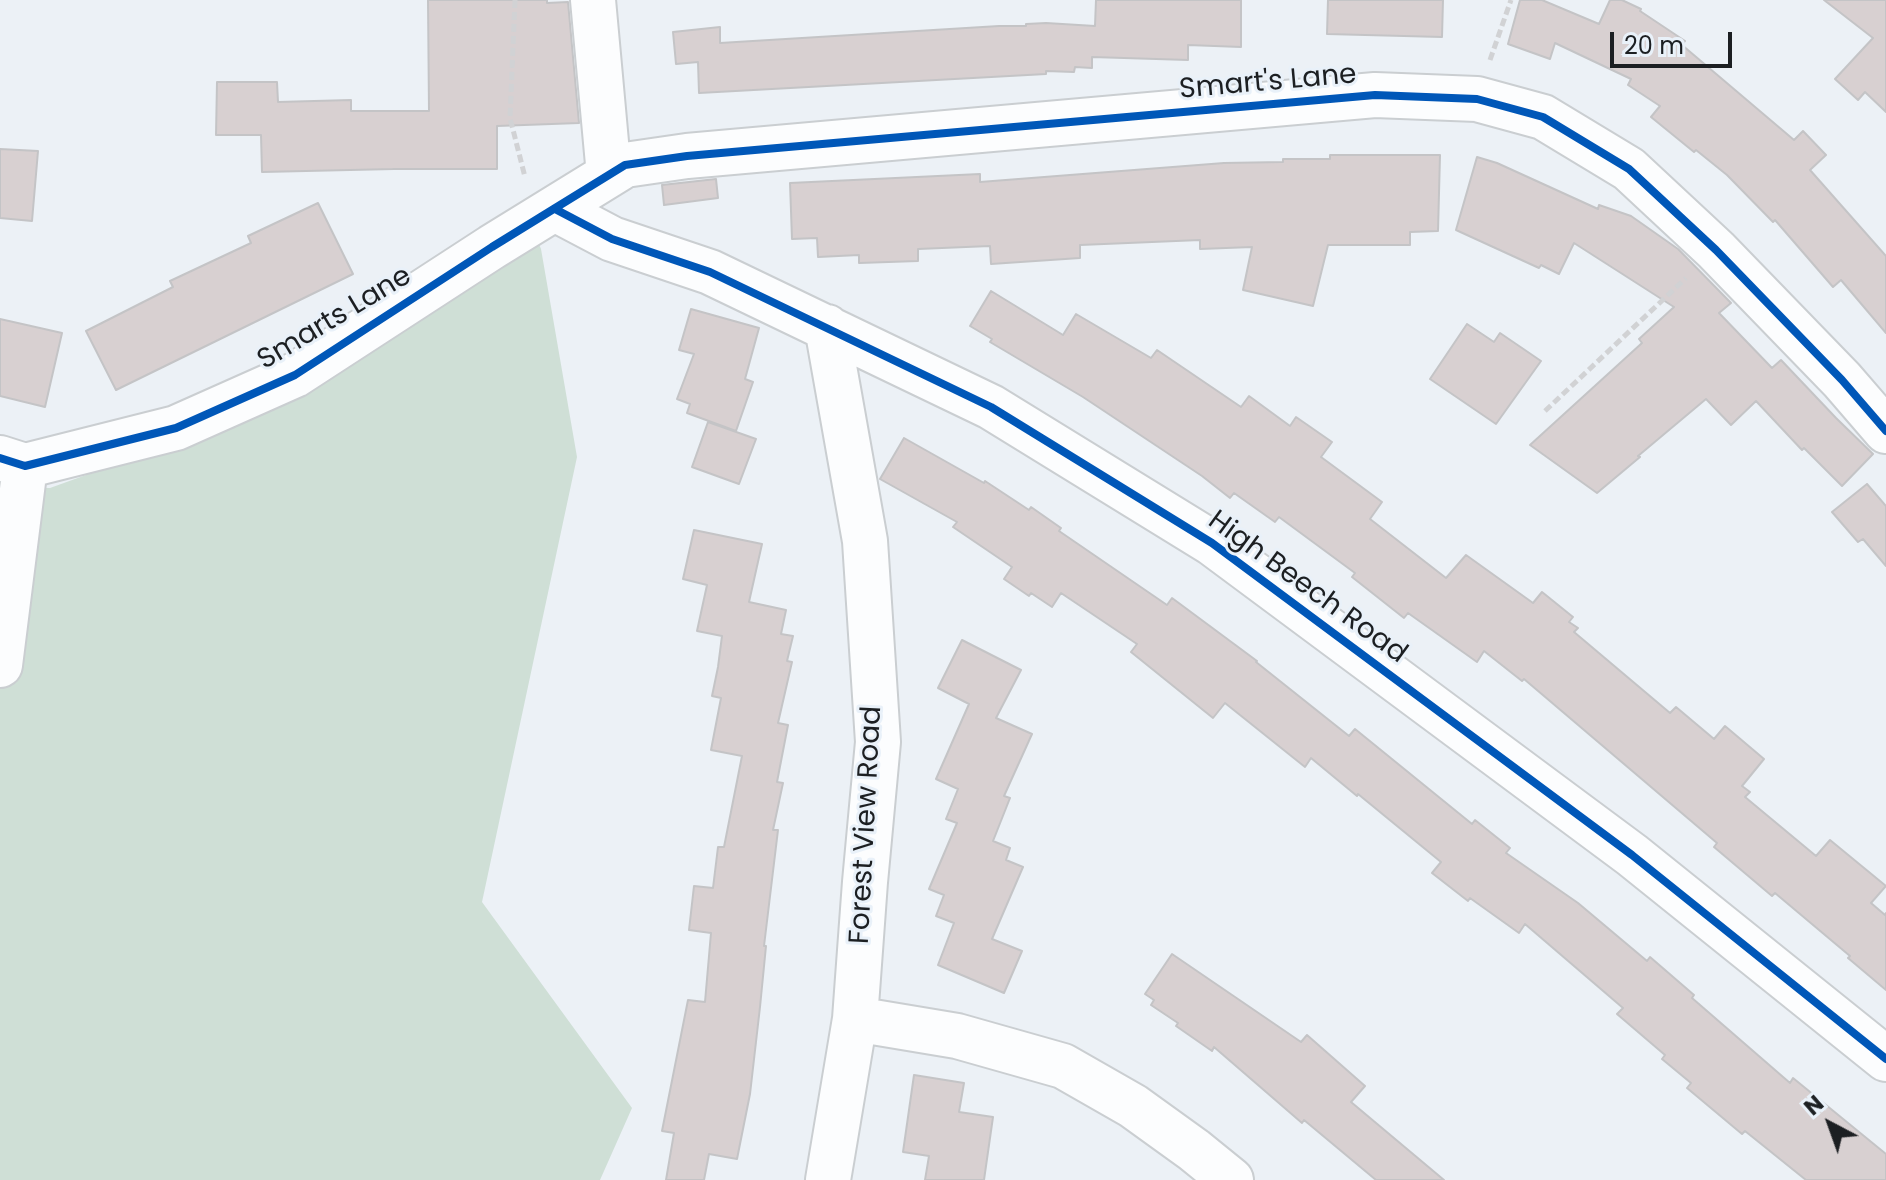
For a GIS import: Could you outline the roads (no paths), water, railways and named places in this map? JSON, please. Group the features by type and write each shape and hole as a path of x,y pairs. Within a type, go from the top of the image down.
{"street":[{"path":"593,0 617,170"},
{"name":"Smart's Lane","path":"617,170 687,156 1375,95 1477,99 1543,117 1629,169 1716,250 1842,380 1886,431"},
{"name":"Smarts Lane","path":"13,462 176,428 295,375 617,170"},
{"name":"High Beech Road","path":"545,215 710,272 991,407 1212,543 1632,855 1886,1059"},
{"name":"Forest View Road","path":"827,327 865,541 878,742 855,1019 828,1180"},
{"path":"0,665 13,462"},
{"path":"855,1019 957,1036 1063,1066 1133,1106 1231,1180"}]}
